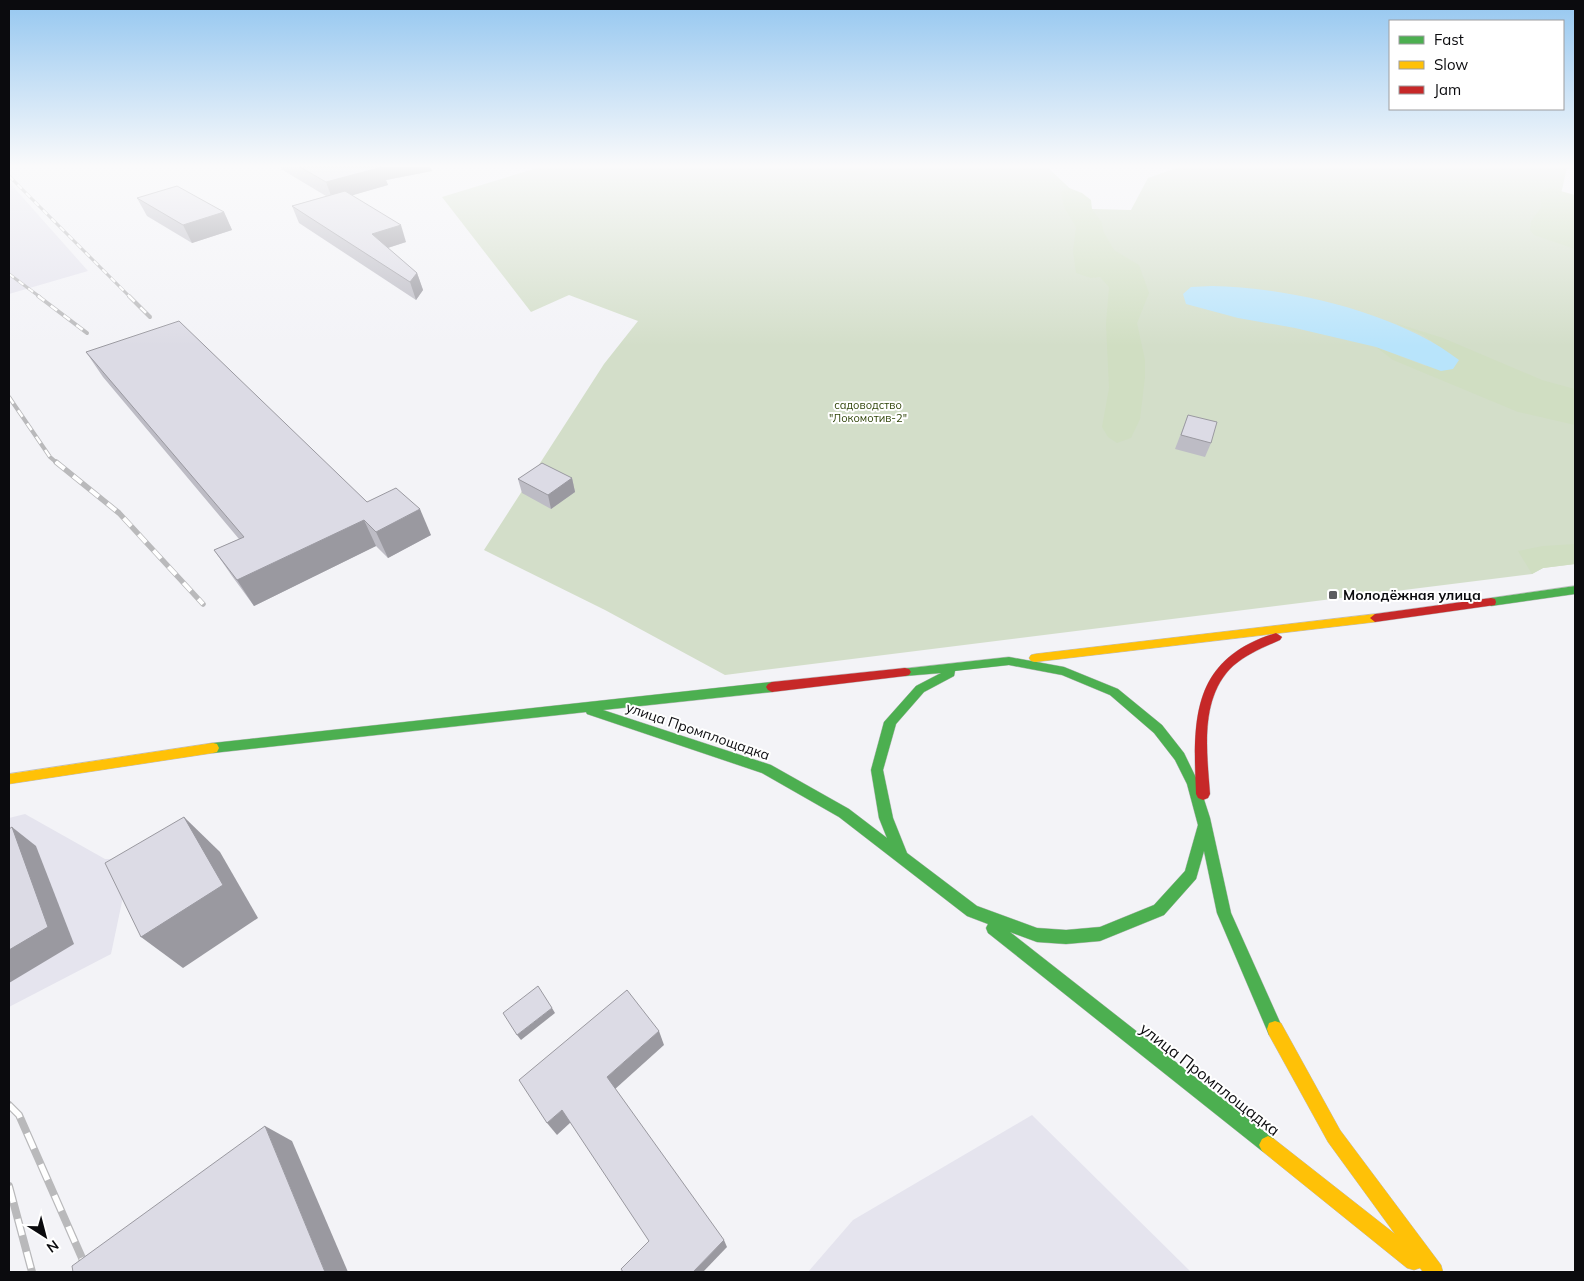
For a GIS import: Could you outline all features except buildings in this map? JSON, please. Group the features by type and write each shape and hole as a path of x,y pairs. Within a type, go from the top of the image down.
{"street":[{"path":"9,779 199,748 962,667 1307,627 1575,590"},
{"path":"972,911 1037,935 1066,937 1100,934 1159,910 1191,874 1204,822 1201,743 1204,710 1210,690 1222,668 1266,640 1307,627"},
{"path":"1009,661 1064,670 1114,692 1158,729 1180,757 1193,784 1204,822 1224,913 1266,1012 1334,1136 1434,1272"},
{"path":"901,856 886,818 878,770 890,722 920,688 962,667"},
{"name":"улица Промплощадка","path":"582,708 766,769 844,813 972,911 1428,1272"}],"shaded area":[{"path":"9,227 49,227 88,271 9,294"},
{"path":"25,814 105,859 131,859 111,954 9,1007 9,818"},
{"path":"1032,1115 1191,1272 808,1272 853,1220"}],"green space":[{"name":"садоводство \"Локомотив-2\"","path":"465,227 1554,227 1551,240 1575,247 1575,564 1543,568 1532,574 725,675 605,610 484,550 604,364 638,321 569,295 531,312"},
{"path":"1076,227 1102,227 1114,250 1139,265 1149,293 1137,323 1145,360 1140,419 1131,438 1117,443 1108,437 1102,427 1109,388 1106,324 1109,287 1100,277 1091,278 1076,273 1073,251"},
{"path":"1530,227 1575,227 1575,249 1534,235 1530,230"},
{"path":"1395,323 1443,338 1542,380 1575,389 1575,425 1518,412 1393,360 1376,347 1425,366 1459,361 1423,335"},
{"path":"1575,544 1575,564 1543,568 1532,574 1518,551 1543,546"}],"water":[{"path":"1212,286 1275,291 1342,306 1375,316 1406,329 1434,343 1459,360 1453,369 1441,371 1376,347 1295,328 1238,318 1186,304 1183,294 1191,287"}],"railway":[{"path":"60,227 150,317"},
{"path":"9,274 40,297"},
{"path":"38,296 87,333"},
{"path":"9,397 50,457 57,463"},
{"path":"56,462 119,513 203,604"},
{"path":"9,1105 19,1115 82,1258 86,1272"},
{"path":"9,1186 32,1272"}],"traffic: fast":[{"path":"1491,602 1575,590"},
{"path":"905,672 1009,661 1064,671 1114,692 1158,729 1180,757 1193,784 1203,818 1224,913 1275,1029"},
{"path":"901,856 886,818 877,770 890,722 920,689 950,673"},
{"path":"213,748 772,687"},
{"path":"591,711 766,769 844,813 972,911 1037,935 1066,937 1100,934 1159,910 1191,874 1202,830"},
{"path":"993,928 1268,1145"}],"traffic: slow":[{"path":"1035,658 1375,618"},
{"path":"9,779 213,748"},
{"path":"1275,1029 1334,1136 1434,1272"},
{"path":"1268,1145 1414,1261"}],"traffic: jam":[{"path":"1375,618 1491,602"},
{"path":"1203,794 1202,718 1207,698 1215,680 1229,663 1249,649 1276,637"},
{"path":"772,687 905,672"}],"place":[{"name":"Молодёжная улица","path":"1333,595"}]}
